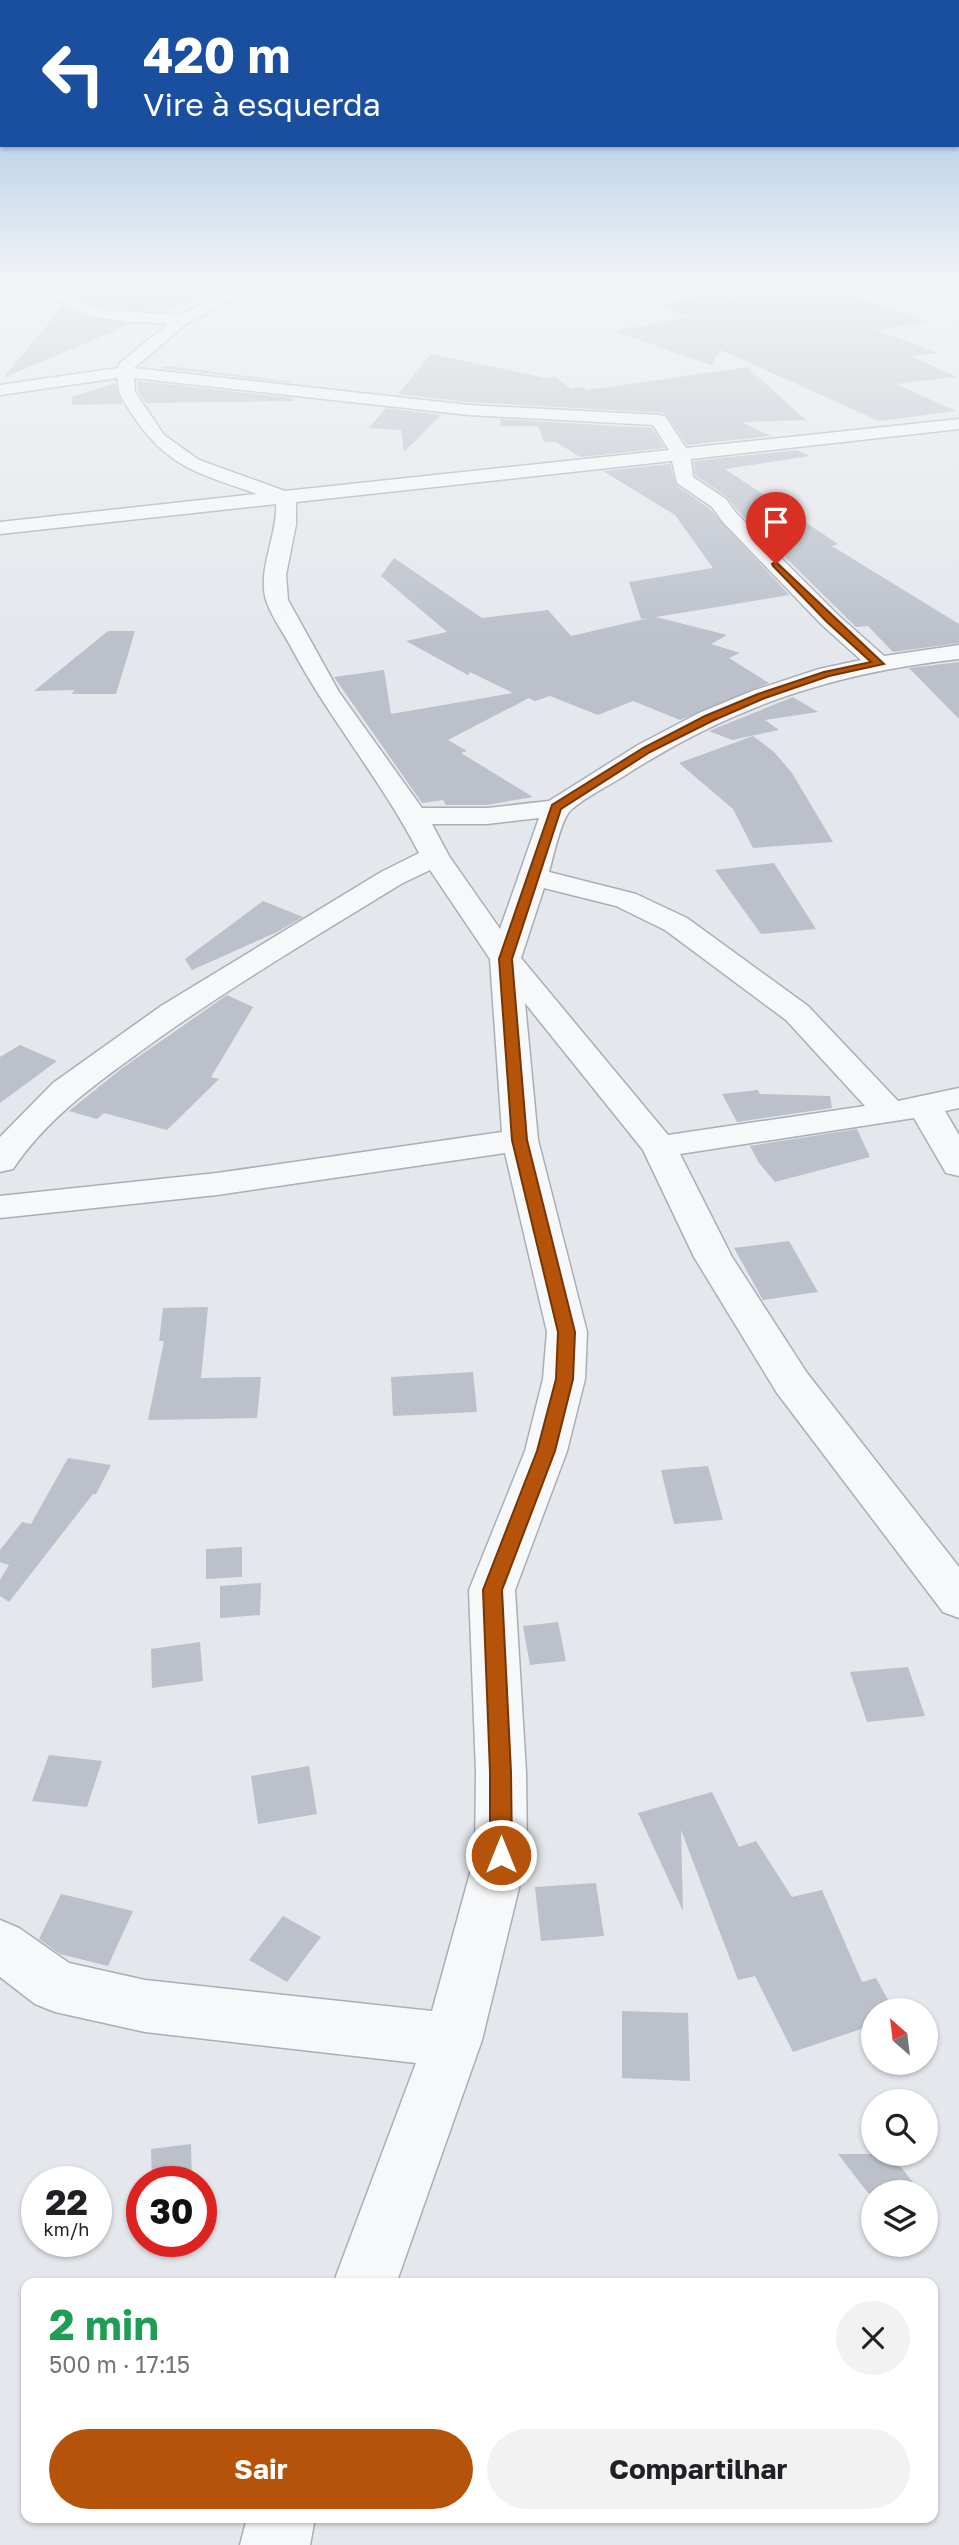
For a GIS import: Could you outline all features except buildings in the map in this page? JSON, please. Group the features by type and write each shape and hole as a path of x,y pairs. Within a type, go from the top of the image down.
{"street":[{"path":"134,404 158,439 192,464 286,498"},
{"path":"412,404 469,410 654,419 662,422 681,455 684,479 719,503 729,517 830,620 879,664"},
{"path":"0,528 959,424"},
{"path":"286,498 288,514 274,585 277,600 327,693 414,816 435,856 505,959 659,1147 713,1256 792,1383 959,1600"},
{"path":"414,816 487,816 556,808 647,750 708,718 761,696 827,674 959,652"},
{"path":"366,2278 453,2040 501,1855 501,1772 492,1590 546,1451 564,1379 566,1332 520,1140 505,959 535,877 556,808"},
{"path":"0,1161 9,1148 65,1090 172,1013 391,878 435,856"},
{"path":"535,877 632,902 668,918 797,1013 890,1113"},
{"path":"659,1147 890,1113 959,1098"},
{"path":"924,1105 959,1165"},
{"path":"0,1207 217,1184 520,1140"},
{"path":"0,1945 55,1986 145,2006 453,2040"},
{"path":"275,2545 280,2523"}],"route":[{"path":"501,1855 501,1772 492,1590 546,1451 564,1379 566,1332 520,1140 505,959 535,877 556,808 647,750 708,718 761,696 827,674 879,664 830,620 776,564"}]}
